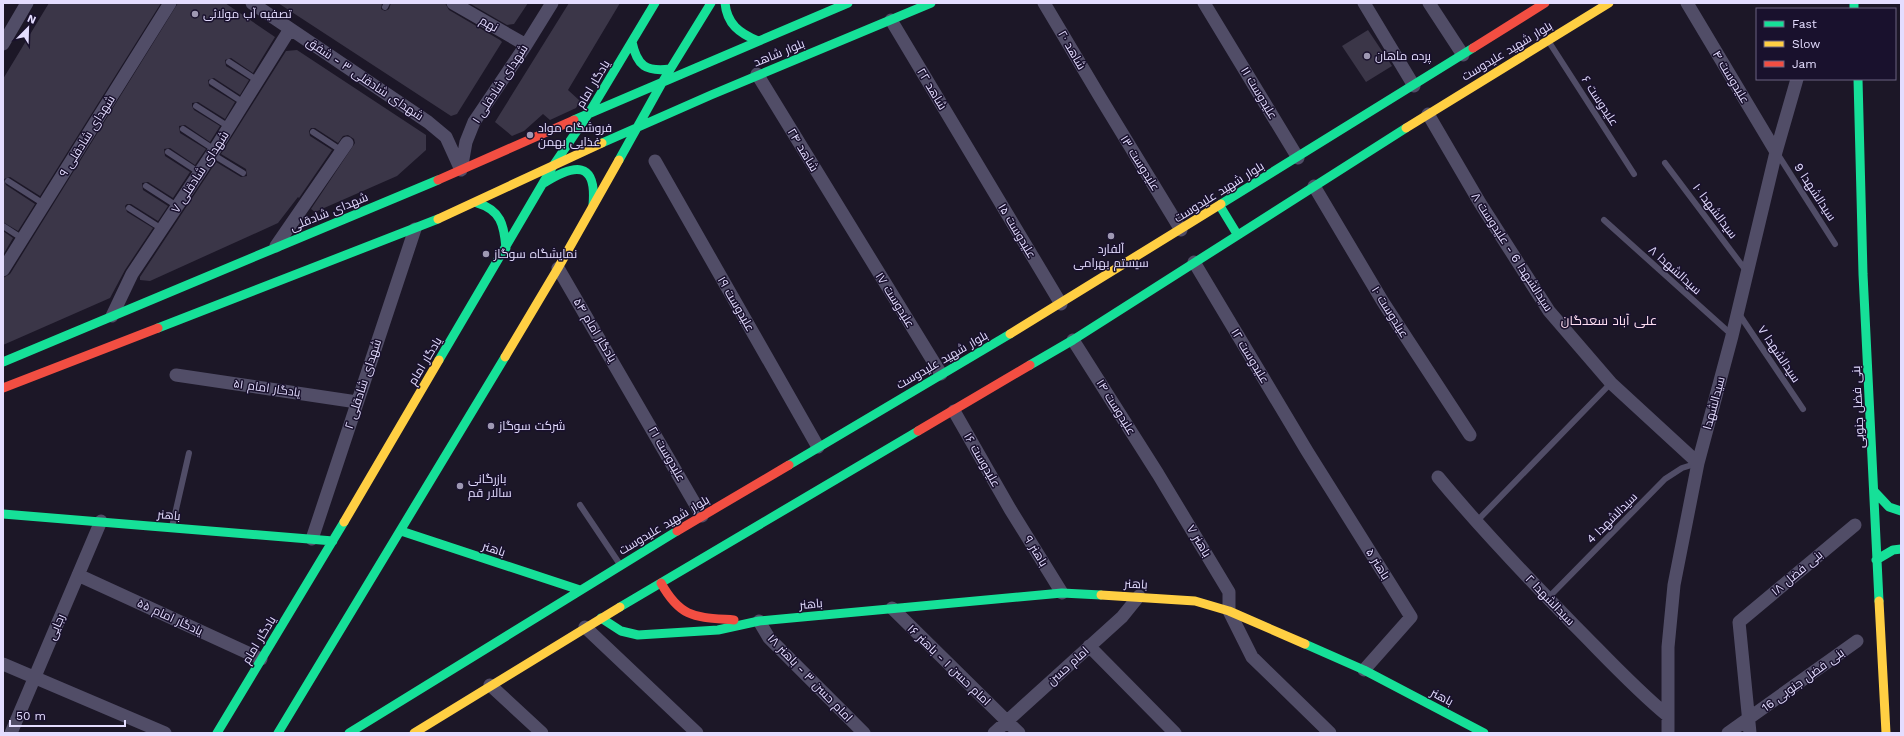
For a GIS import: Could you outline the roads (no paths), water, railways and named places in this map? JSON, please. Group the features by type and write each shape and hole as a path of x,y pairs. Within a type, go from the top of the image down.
{"main road":[{"name":"یادگار امام","path":"217,733 333,541 553,166 589,113 655,3"},
{"path":"278,733 558,268 663,81 711,3"},
{"path":"725,3 731,25 741,35 758,41"},
{"name":"بلوار شاهد","path":"663,81 848,3"},
{"name":"بلوار شاهد","path":"637,127 757,74 931,3"},
{"name":"بلوار شهید علیدوست","path":"349,733 620,565 1061,304 1463,55 1530,7 1546,3"},
{"name":"بلوار شهید علیدوست","path":"414,733 585,627 1073,340 1237,234 1609,3"},
{"path":"632,42 635,57 642,65 657,70 670,69"},
{"name":"بنی فضل جنوبی","path":"1858,80 1863,274 1876,560 1886,733"},
{"name":"شهدای شادقلی","path":"3,362 66,339 112,316 276,246 461,170 663,81"},
{"path":"3,388 72,357 415,228 477,203 637,127"},
{"path":"543,184 571,169 586,172 592,180 595,192 593,206"},
{"path":"477,203 487,205 496,213 503,223 506,248"},
{"path":"1220,206 1237,234"},
{"path":"1874,491 1884,504 1895,510 1901,511"},
{"name":"باهنر","path":"3,514 333,541"},
{"name":"باهنر","path":"401,531 580,590"},
{"path":"1876,560 1893,550 1901,549"},
{"name":"باهنر","path":"661,583 671,601 679,610 709,618 759,621"},
{"name":"باهنر","path":"601,618 621,631 638,635 710,631 759,621 1062,593 1139,596 1195,601 1229,611 1364,670 1484,733"},
{"path":"289,733 291,712"}],"street":[{"path":"3,44 27,3"},
{"name":"شهدای شادقلی ۹","path":"4,264 23,239 170,3"},
{"name":"شهدای شادقلی ۳ - شفق","path":"252,3 428,122 446,137 461,170"},
{"name":"نهم","path":"453,3 526,45"},
{"name":"شهدای شادقلی ۱","path":"461,170 466,142 474,122 526,45 552,3"},
{"name":"شاهد ۲۰","path":"1044,3 1100,97"},
{"name":"علیدوست ۱۱","path":"1204,3 1298,158"},
{"path":"1364,3 1414,86"},
{"path":"1429,3 1463,55"},
{"name":"علیدوست ۴","path":"1687,3 1776,152"},
{"name":"شاهد ۲۲","path":"891,20 973,158"},
{"name":"شهدای شادقلی ۷","path":"112,316 132,274 200,173 290,28"},
{"name":"شاهد ۲۴","path":"757,74 849,226"},
{"name":"سیدالشهدا","path":"1668,733 1668,647 1674,585 1698,463 1732,336 1776,152 1797,80"},
{"name":"علیدوست ۱۳","path":"1100,97 1181,230"},
{"name":"سیدالشهدا 6 - علیدوست ۸","path":"1428,114 1480,203 1549,310 1611,383 1698,463"},
{"path":"276,246 344,147"},
{"name":"علیدوست ۱۵","path":"973,158 1061,304"},
{"name":"علیدوست ۱۹","path":"655,161 818,447"},
{"name":"عیلدوست ۱۰","path":"1314,186 1383,302 1470,435"},
{"name":"علیدوست ۱۷","path":"849,226 941,374"},
{"name":"شهدای شادقلی ۲","path":"312,539 415,228"},
{"name":"علیدوست ۱۲","path":"1194,262 1307,451"},
{"name":"یادگار امام ۵۴","path":"558,268 632,393"},
{"name":"علیدوست ۱۴","path":"1073,340 1158,474"},
{"name":"یادگار امام ۵۱","path":"176,375 357,402"},
{"name":"علیدوست ۲۱","path":"632,393 702,516"},
{"name":"علیدوست ۱۶","path":"954,411 1010,509"},
{"name":"باهنر ۵","path":"1307,451 1411,617 1364,670"},
{"name":"باهنر ۷","path":"1158,474 1229,592 1229,611"},
{"name":"سیدالشهدا ۲","path":"1438,477 1476,522 1548,598 1642,694 1668,716"},
{"name":"باهنر ۹","path":"1010,509 1062,593"},
{"name":"رجایی","path":"11,733 101,521"},
{"name":"بنی فضل ۱۸","path":"1749,719 1739,622 1854,525"},
{"name":"یادگار امام ۵۵","path":"78,575 261,659"},
{"name":"امام حسن","path":"994,733 1122,616 1139,596"},
{"name":"امام حسن ۱ - باهنر ۱۶","path":"892,608 1019,733"},
{"path":"1229,611 1252,657 1330,733"},
{"name":"امام حسن ۳ - باهنر ۱۸","path":"759,621 769,638 864,733"},
{"path":"585,627 697,733"},
{"name":"بنی فضل جنوبی 16","path":"1728,733 1857,641"},
{"path":"1089,646 1175,733"},
{"path":"3,664 165,733"},
{"path":"490,685 542,733"},
{"path":"1749,719 1750,733"}],"lane":[{"name":"علیدوست ۶","path":"1548,40 1634,174"},
{"path":"229,62 258,81"},
{"path":"212,82 244,103"},
{"path":"196,106 229,127"},
{"path":"183,129 243,173"},
{"path":"313,132 344,147"},
{"path":"168,152 200,173"},
{"name":"سیدالشهدا 9","path":"1776,152 1835,244"},
{"name":"سیدالشهدا ۱۰","path":"1665,163 1747,272"},
{"path":"8,181 44,204"},
{"path":"146,186 177,206"},
{"path":"129,208 162,229"},
{"name":"سیدالشهدا ۸","path":"1604,220 1732,336"},
{"path":"3,226 23,239"},
{"name":"سیدالشهدا ۷","path":"1738,312 1803,409"},
{"path":"1476,522 1611,383"},
{"path":"172,527 189,453"},
{"name":"سیدالشهدا 4","path":"1548,598 1665,479 1682,468 1698,463"},
{"path":"580,505 620,565"}],"place":[{"name":"تصفیه آب مولائی","path":"195,14"},
{"name":"پرده ماهان","path":"1367,56"},
{"name":"فروشگاه مواد غذایی بهمن","path":"530,135"},
{"name":"آلفارد سیستم بهرامی","path":"1111,236"},
{"name":"نمایشگاه سوگاز","path":"486,254"},
{"name":"شرکت سوگاز","path":"491,426"},
{"name":"بازرگانی سالار قم","path":"460,486"}],"district":[{"name":"علی آباد سعدگان","path":"1609,320"}]}
